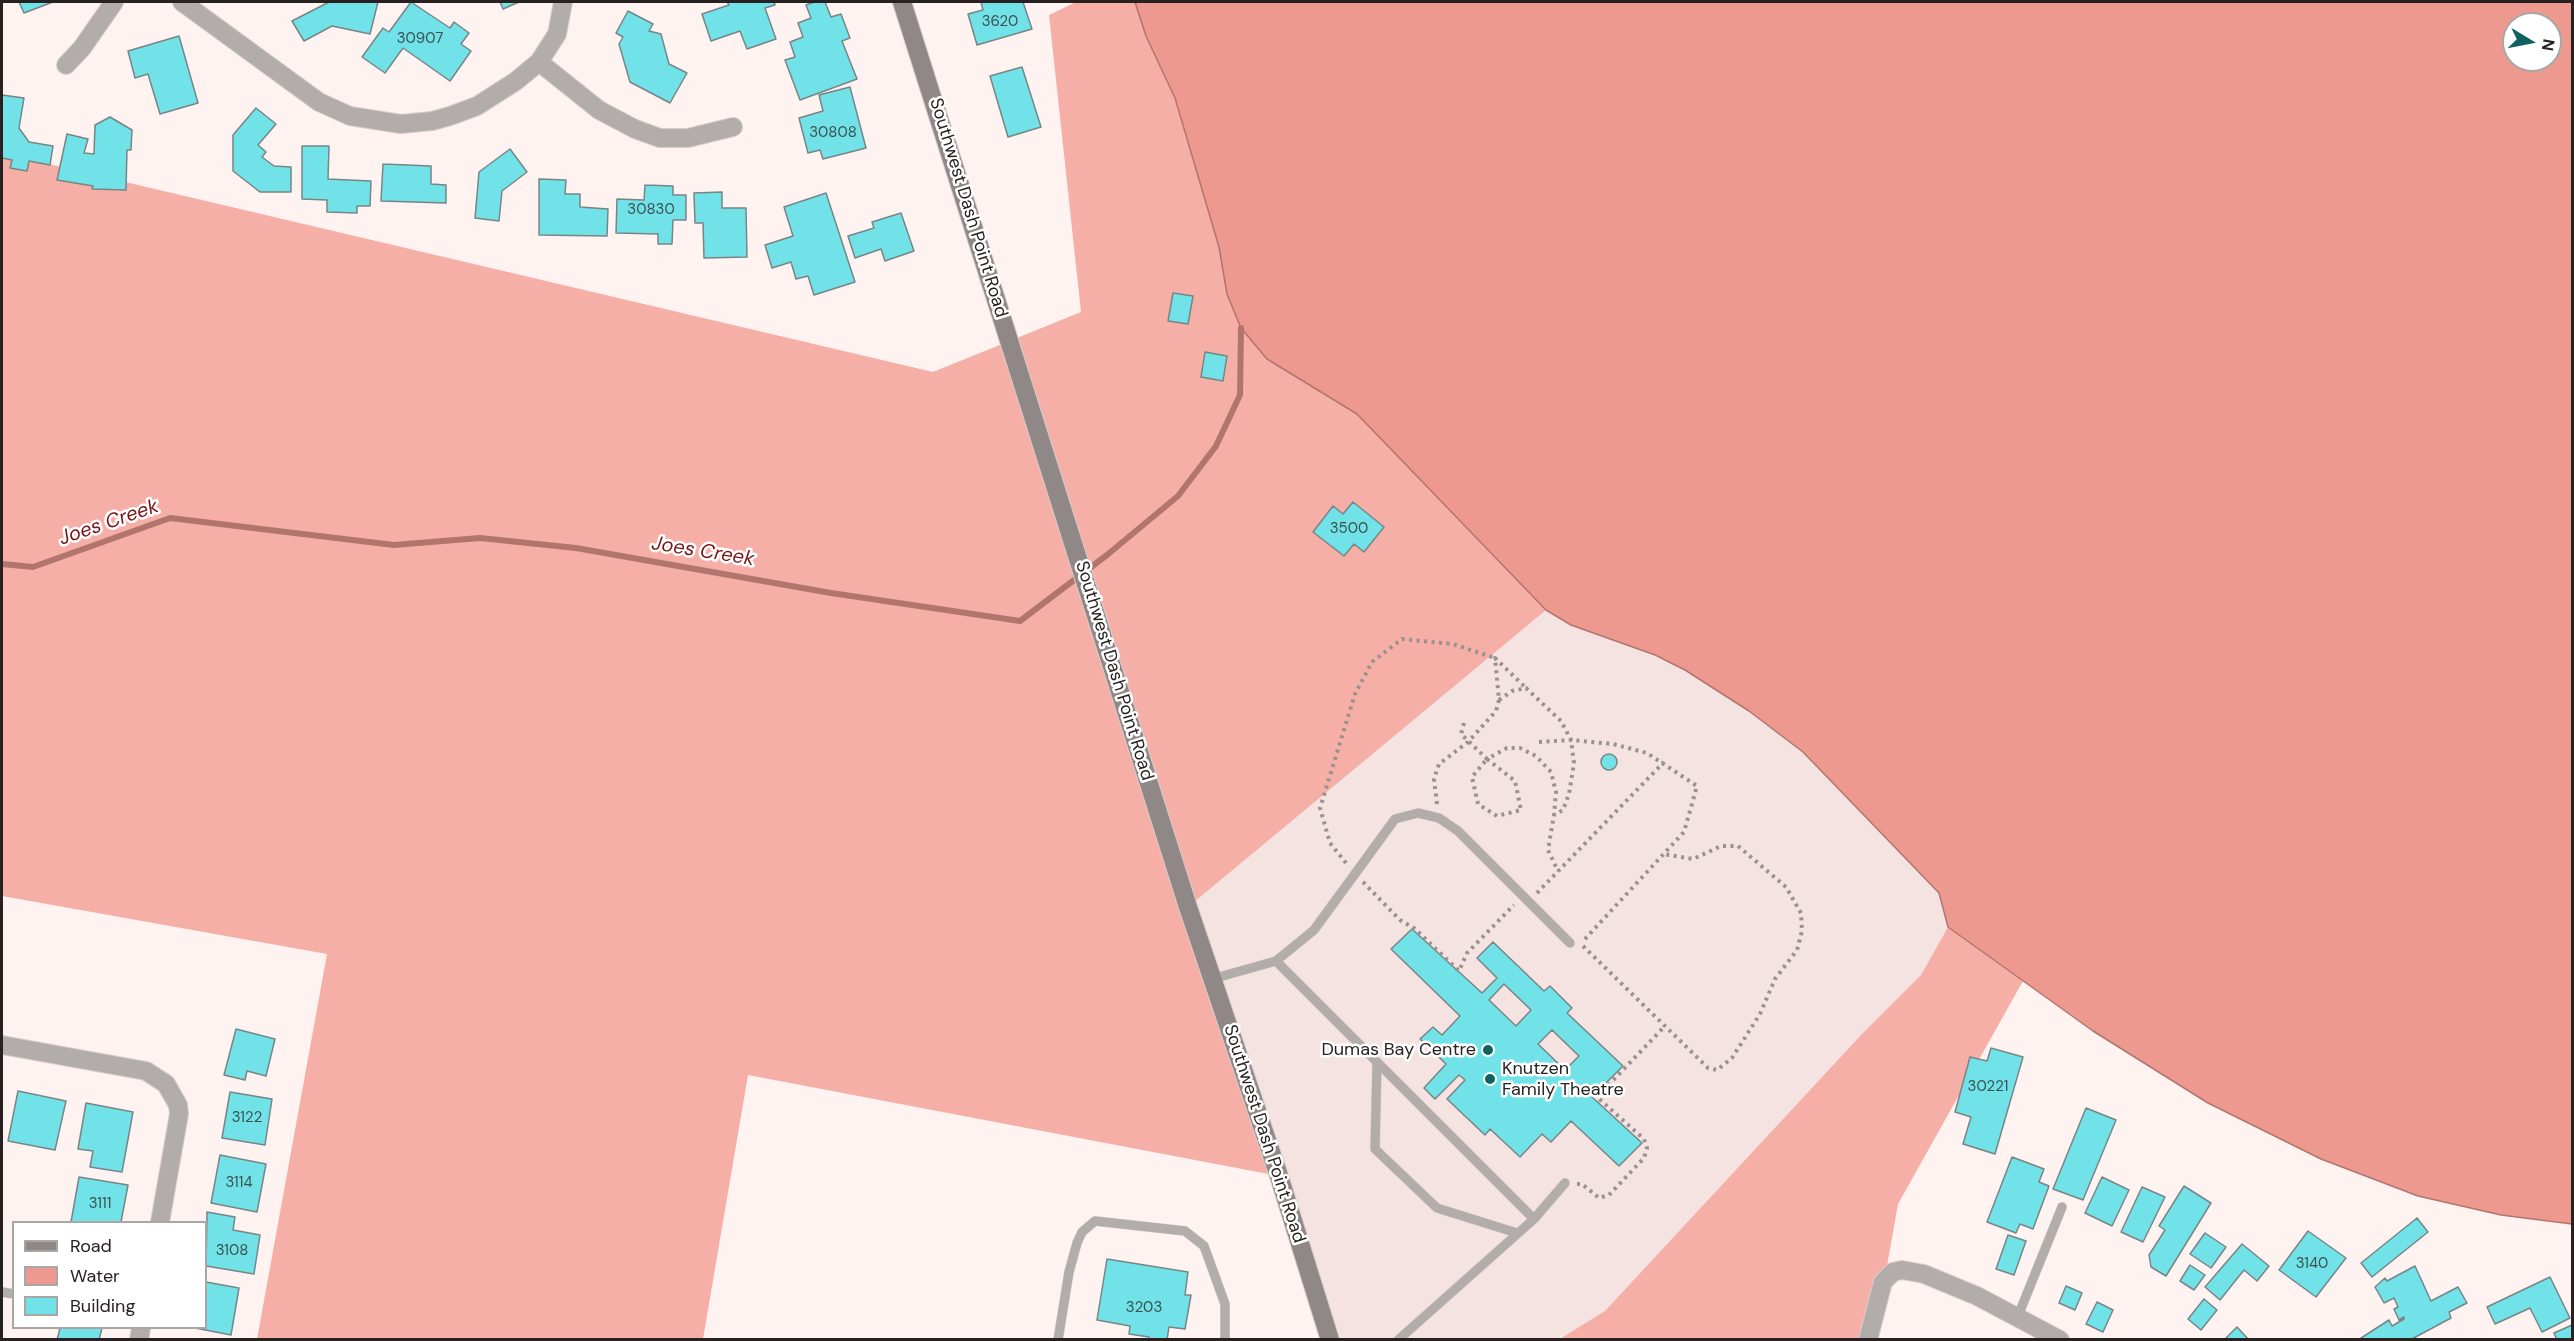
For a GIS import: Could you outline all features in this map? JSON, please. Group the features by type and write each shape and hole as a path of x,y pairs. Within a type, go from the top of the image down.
{"main road":[{"name":"Southwest Dash Point Road","path":"902,2 1212,979 1330,1340"}],"street":[{"path":"66,65 82,48 114,2"},
{"path":"182,2 319,102 340,113 370,121 415,124 450,116 497,96 539,62 557,34 563,2"},
{"path":"539,62 599,110 635,129 660,138 688,138 733,127"},
{"path":"2,1045 146,1071 158,1077 173,1092 178,1114 160,1221"},
{"path":"1868,1340 1880,1288 1887,1277 1898,1270 1924,1274 2018,1316 2054,1335"}],"lane":[{"path":"1212,979 1276,961 1314,930 1395,819 1418,813 1439,818 1458,831 1570,943"},
{"path":"1276,961 1534,1219"},
{"path":"1377,1063 1375,1149 1437,1208 1517,1233"},
{"path":"1398,1340 1534,1219 1565,1183"},
{"path":"2018,1316 2062,1206"},
{"path":"1058,1340 1069,1272 1077,1244 1082,1232 1095,1221 1185,1231 1204,1246 1225,1304 1225,1340"}],"path":[{"path":"1554,816 1563,810 1569,794 1574,763 1571,740 1561,721 1495,658 1453,644 1402,639 1372,662 1355,694 1320,808 1330,843 1355,874 1400,920 1414,928 1459,971 1467,953 1558,871 1664,762"},
{"path":"1439,818 1434,779 1438,764 1468,742 1496,711 1499,700 1495,658"},
{"path":"1499,700 1512,691 1526,688"},
{"path":"1464,723 1461,734 1468,742 1487,759 1515,781 1521,810 1497,816 1478,804 1472,777 1487,759 1507,748 1520,748 1536,756 1551,772 1556,792 1548,850 1558,871"},
{"path":"1539,742 1571,740 1613,744 1647,753 1664,762 1697,786 1684,832 1663,854 1581,943 1708,1068 1717,1070 1732,1058 1760,1014 1775,979 1797,950 1802,931 1801,913 1786,887 1738,846 1721,846 1693,859 1663,854"},
{"path":"1565,1183 1582,1184 1599,1198 1609,1195 1644,1158 1647,1148 1644,1139 1597,1097 1665,1026"}],"shaded area":[{"path":"1076,2 1135,2 1146,36 1175,98 1219,247 1227,294 1267,359 1357,414 1546,610 1188,907 1279,1176 748,1075 703,1339 257,1339 327,954 2,896 2,153 933,372 1081,312 1049,15"},
{"path":"1523,584 1546,610 1685,670 1749,711 1803,752 1939,893 1948,927 1921,975 1861,1035 1605,1312 1558,1339 1330,1340 1188,907"},
{"path":"1948,927 2023,981 1898,1204 1874,1339 1558,1340 1605,1311 1861,1035 1921,975"}],"water":[{"path":"1135,2 2572,2 2572,1224 2501,1215 2418,1196 2321,1159 2208,1103 2093,1031 1948,927 1939,893 1803,752 1749,711 1685,670 1655,655 1571,625 1546,610 1357,414 1267,359 1241,328 1227,294 1219,247 1175,98 1146,36"}],"building":[{"path":"19,2 53,2 24,13"},
{"path":"329,2 378,2 370,34 332,26 304,41 292,21"},
{"path":"411,2 450,28 454,22 469,33 461,44 471,51 450,81 403,48 385,73 362,57 383,28 389,32"},
{"path":"500,2 519,2 503,9"},
{"path":"727,2 774,2 775,5 765,8 776,39 747,49 740,31 711,41 702,14 729,5"},
{"path":"825,2 831,17 841,14 850,38 842,41 857,79 800,100 785,60 795,57 790,42 803,37 798,23 811,18 806,5"},
{"path":"981,2 1023,2 1032,29 977,45 968,14 983,10"},
{"path":"628,11 653,24 649,31 661,34 669,64 687,73 670,103 630,82 619,44 623,37 616,33"},
{"path":"179,36 198,103 160,114 148,74 135,78 128,51"},
{"path":"1022,67 1041,127 1008,137 990,76"},
{"path":"850,87 866,148 823,159 820,150 808,153 799,118 823,111 819,95"},
{"path":"2,95 24,98 19,128 29,142 53,146 50,165 29,161 27,171 10,168 12,160 2,158"},
{"path":"256,108 276,124 258,145 266,152 262,157 274,166 291,167 291,192 260,192 233,171 233,135"},
{"path":"110,117 132,130 131,150 127,150 126,190 92,189 93,186 57,180 67,134 88,139 84,153 94,154 95,125"},
{"path":"302,146 329,146 328,179 371,181 370,206 357,206 357,213 327,212 327,200 302,199"},
{"path":"510,149 527,172 502,191 499,221 475,218 479,172"},
{"path":"383,164 431,166 431,184 446,185 446,203 381,201"},
{"path":"539,179 566,180 565,194 580,194 580,207 608,209 607,236 539,235"},
{"path":"645,185 673,186 673,195 686,195 686,220 673,220 672,244 658,244 658,234 616,233 617,199 644,200"},
{"path":"722,192 722,208 746,208 747,257 704,258 703,223 695,223 694,193"},
{"path":"826,193 855,282 814,295 808,276 796,279 791,262 772,268 765,245 793,236 784,207"},
{"path":"901,213 914,251 885,261 881,249 855,258 848,236 874,228 872,222"},
{"path":"1173,293 1193,296 1188,324 1168,321"},
{"path":"1205,352 1227,356 1223,381 1201,377"},
{"path":"1353,502 1384,527 1364,552 1354,544 1344,556 1313,532 1333,506 1343,514"},
{"path":"1609,754 1615,756 1617,762 1615,768 1609,770 1603,768 1601,762 1603,756"},
{"name":"Dumas Bay Centre","path":"1412,929 1482,993 1497,978 1477,958 1493,942 1544,991 1550,986 1572,1008 1567,1013 1623,1066 1592,1097 1642,1143 1619,1166 1571,1121 1551,1142 1542,1134 1520,1157 1490,1129 1485,1135 1447,1099 1465,1080 1459,1075 1435,1099 1424,1088 1446,1064 1420,1039 1433,1027 1442,1035 1460,1016 1391,949","holes":["1504,984 1531,1010 1516,1026 1489,1000","1552,1030 1579,1056 1565,1070 1538,1044"]},
{"path":"236,1029 275,1039 266,1076 247,1071 245,1080 224,1075"},
{"path":"1991,1048 2023,1057 1995,1154 1963,1144 1971,1117 1955,1112 1970,1057 1987,1061"},
{"path":"18,1091 66,1101 55,1150 8,1141"},
{"path":"230,1092 272,1099 265,1145 222,1138"},
{"path":"86,1103 133,1112 122,1172 90,1167 93,1151 78,1149"},
{"path":"2086,1108 2116,1120 2083,1200 2053,1189"},
{"path":"220,1155 266,1164 257,1212 211,1203"},
{"path":"2012,1157 2044,1169 2039,1182 2049,1186 2033,1229 2020,1224 2016,1233 1987,1222"},
{"path":"79,1177 128,1185 121,1221 71,1221"},
{"path":"2102,1177 2129,1190 2112,1226 2085,1213"},
{"path":"2184,1186 2211,1203 2166,1276 2151,1267 2149,1255 2165,1230 2159,1226"},
{"path":"2142,1187 2165,1197 2143,1242 2121,1232"},
{"path":"207,1212 235,1217 233,1230 260,1235 254,1274 207,1266"},
{"path":"2417,1218 2428,1232 2372,1277 2361,1263"},
{"path":"2308,1231 2346,1258 2316,1297 2279,1270"},
{"path":"2205,1233 2226,1247 2211,1268 2190,1254"},
{"path":"2008,1235 2026,1241 2014,1275 1996,1269"},
{"path":"2242,1244 2269,1266 2257,1281 2244,1270 2220,1300 2205,1287"},
{"path":"1107,1259 1188,1272 1185,1295 1191,1295 1185,1329 1169,1327 1167,1340 1149,1340 1149,1337 1129,1334 1130,1326 1097,1320"},
{"path":"2190,1265 2205,1275 2194,1290 2180,1281"},
{"path":"2415,1266 2431,1301 2458,1287 2467,1303 2449,1312 2451,1318 2410,1340 2358,1340 2389,1320 2392,1326 2404,1319 2404,1317 2399,1320 2394,1309 2398,1307 2394,1298 2384,1303 2375,1287 2385,1278 2387,1281"},
{"path":"2550,1277 2570,1318 2542,1332 2530,1308 2495,1324 2487,1307"},
{"path":"207,1282 239,1288 231,1335 200,1329 207,1329"},
{"path":"2066,1286 2082,1293 2075,1310 2059,1303"},
{"path":"2204,1299 2217,1310 2201,1330 2188,1319"},
{"path":"2097,1302 2113,1310 2103,1332 2086,1324"},
{"path":"2572,1325 2572,1340 2557,1340 2554,1333"},
{"path":"2237,1327 2249,1340 2224,1340"},
{"path":"60,1329 102,1329 99,1340 57,1340"}],"waterway":[{"name":"Joes Creek","path":"2,564 33,567 170,518 394,545 480,538 576,548 831,593 1020,621 1107,555 1178,496 1216,446 1240,395 1241,328"}],"place":[{"name":"Dumas Bay Centre","path":"1488,1050"},
{"name":"Knutzen Family Theatre","path":"1490,1079"}]}
